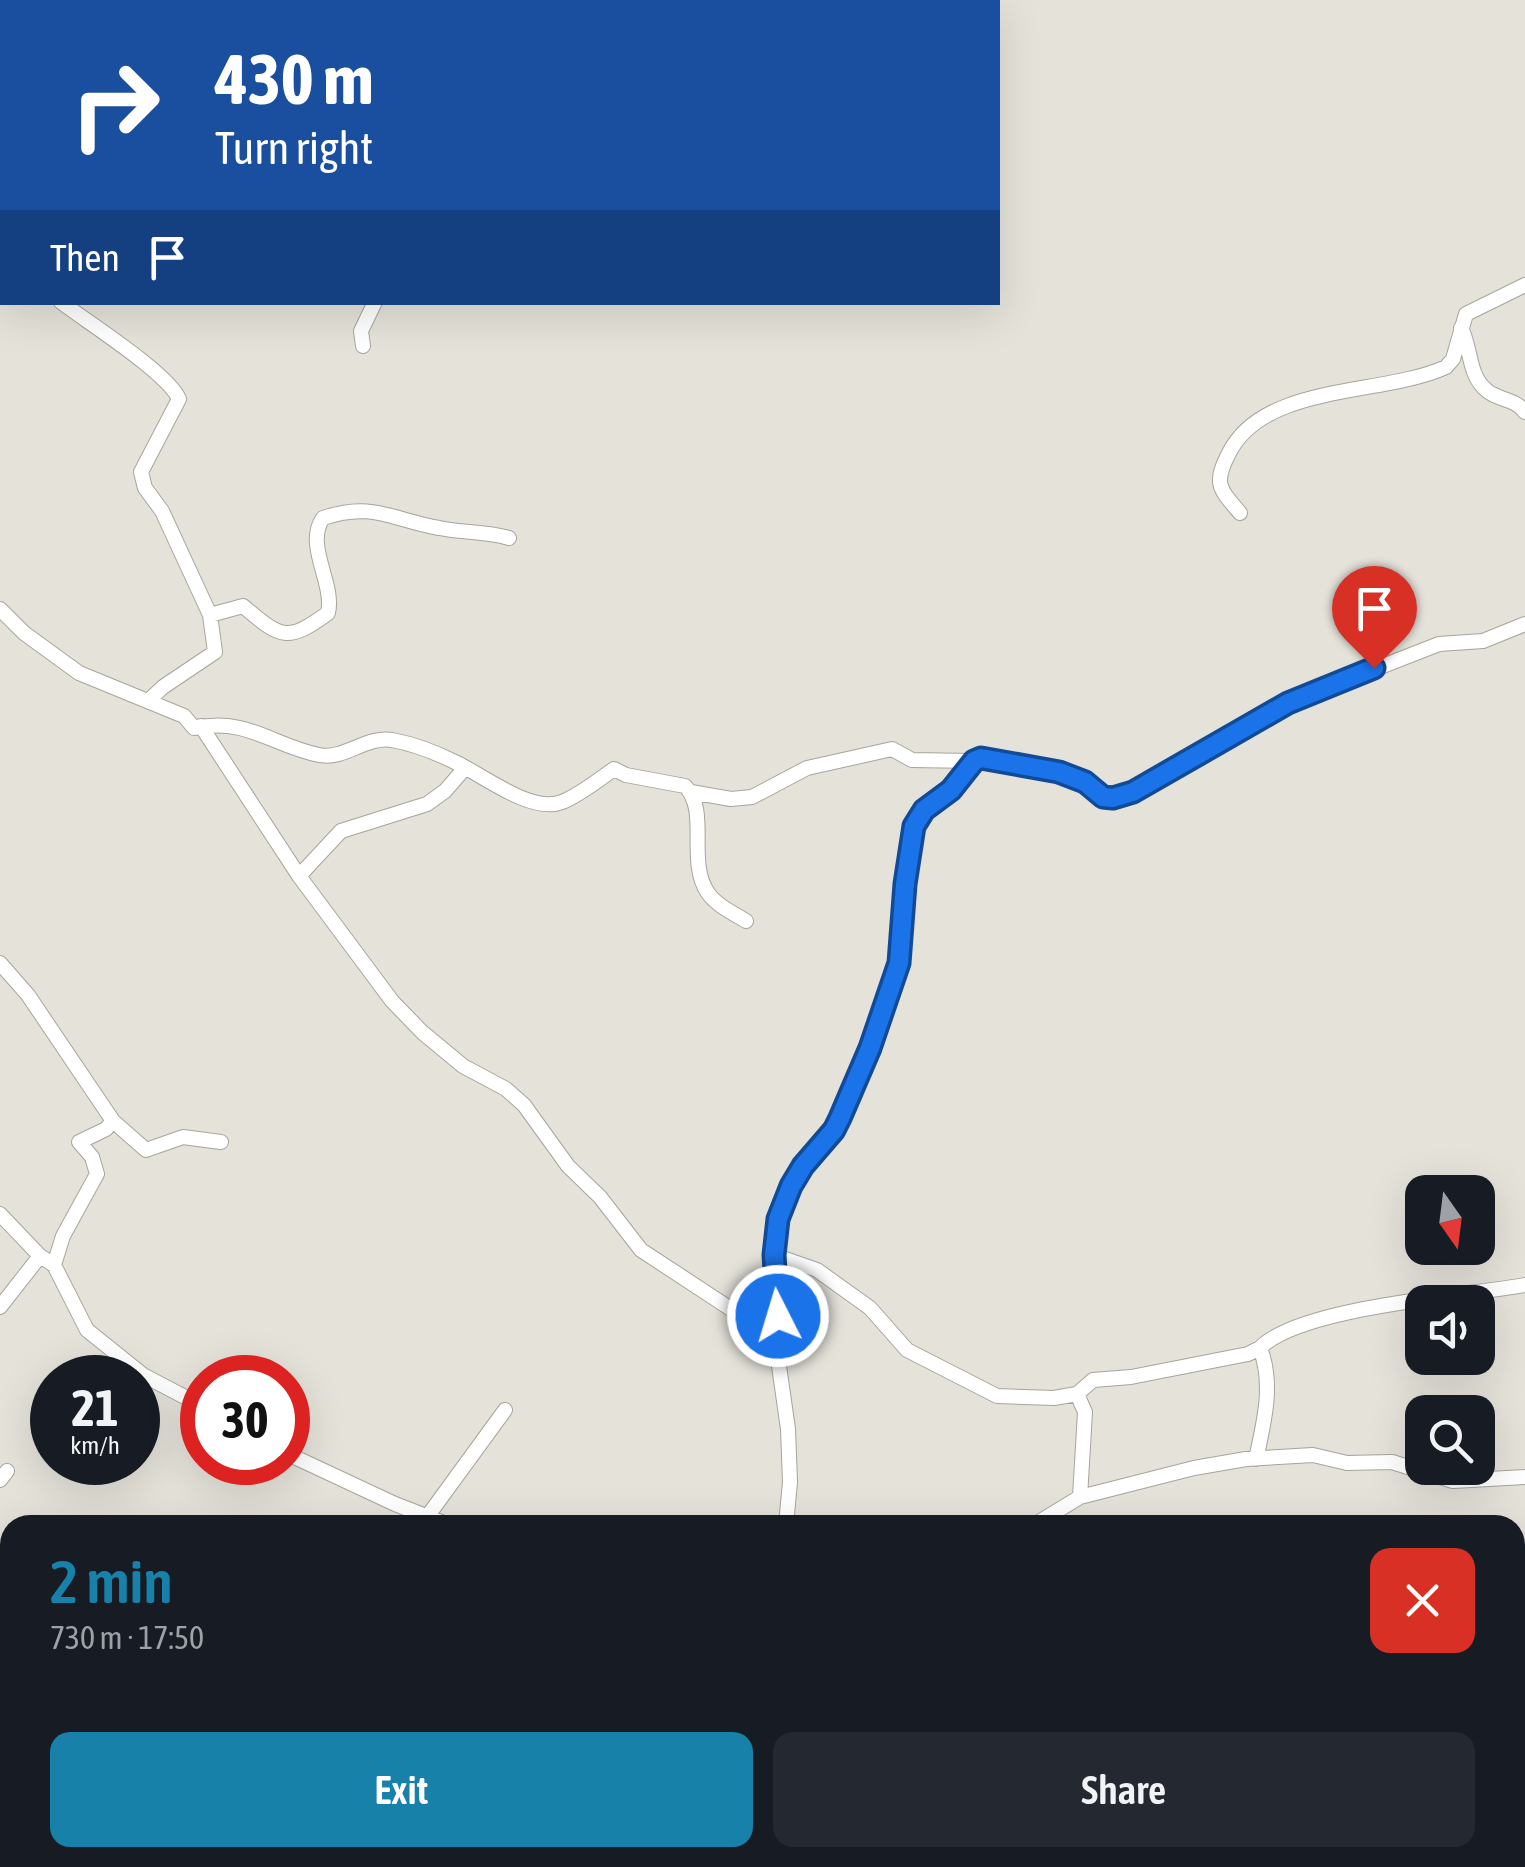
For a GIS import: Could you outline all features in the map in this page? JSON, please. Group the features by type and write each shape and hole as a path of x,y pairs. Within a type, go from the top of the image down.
{"street":[{"path":"1240,513 1221,490 1218,480 1235,441 1250,427 1274,410 1299,402 1446,367 1452,360 1466,314 1525,285"},
{"path":"65,305 176,391 179,399 141,472 141,479 162,511 210,616 215,652 162,687 148,702"},
{"path":"363,346 361,331 373,305"},
{"path":"1460,327 1476,379 1494,397 1520,405 1525,412"},
{"path":"210,616 243,606 257,621 287,635 328,613 329,598 317,532 323,518 335,514 370,510 440,528 484,531 509,538"},
{"path":"0,609 78,673 184,716 194,728"},
{"path":"691,792 731,799 752,797 808,768 892,749 912,760 986,758 1059,772 1085,782 1103,797 1113,798 1133,792 1288,703 1439,644 1483,641 1525,624"},
{"path":"194,728 233,724 317,755 334,756 364,742 386,739 406,743 519,796 550,805 564,802 614,768 626,775 685,786 691,792 697,819 698,866 707,892 746,921"},
{"path":"194,728 201,726 298,876 392,1002 463,1066 506,1088 641,1250 774,1338"},
{"path":"787,1515 788,1429 774,1338 778,1302 774,1255 783,1204 803,1166 834,1130 870,1048 899,963 914,826 924,810 951,790 974,761"},
{"path":"298,876 340,831 427,804 465,768"},
{"path":"0,963 28,995 113,1121 147,1152 183,1137 221,1142"},
{"path":"54,1265 63,1236 97,1174 92,1157 79,1142 113,1121"},
{"path":"0,1214 40,1256 54,1265 87,1330 143,1375 180,1394"},
{"path":"774,1255 816,1270 870,1308 907,1350 998,1396 1054,1398 1077,1394 1093,1380 1131,1377 1248,1354 1276,1334 1336,1315 1525,1284"},
{"path":"0,1307 40,1256"},
{"path":"1256,1458 1267,1409 1265,1363 1260,1348"},
{"path":"1077,1394 1085,1412 1080,1498"},
{"path":"428,1515 505,1410"},
{"path":"1051,1515 1080,1498 1194,1468 1256,1458 1313,1456 1348,1463 1392,1462 1453,1481 1518,1477 1525,1489"},
{"path":"310,1464 425,1515"}],"route":[{"path":"778,1316 774,1255 778,1219 803,1166 834,1130 870,1048 899,963 905,884 919,815 951,790 974,761 981,758 1059,772 1085,782 1103,797 1133,792 1288,703 1374,668"}]}
